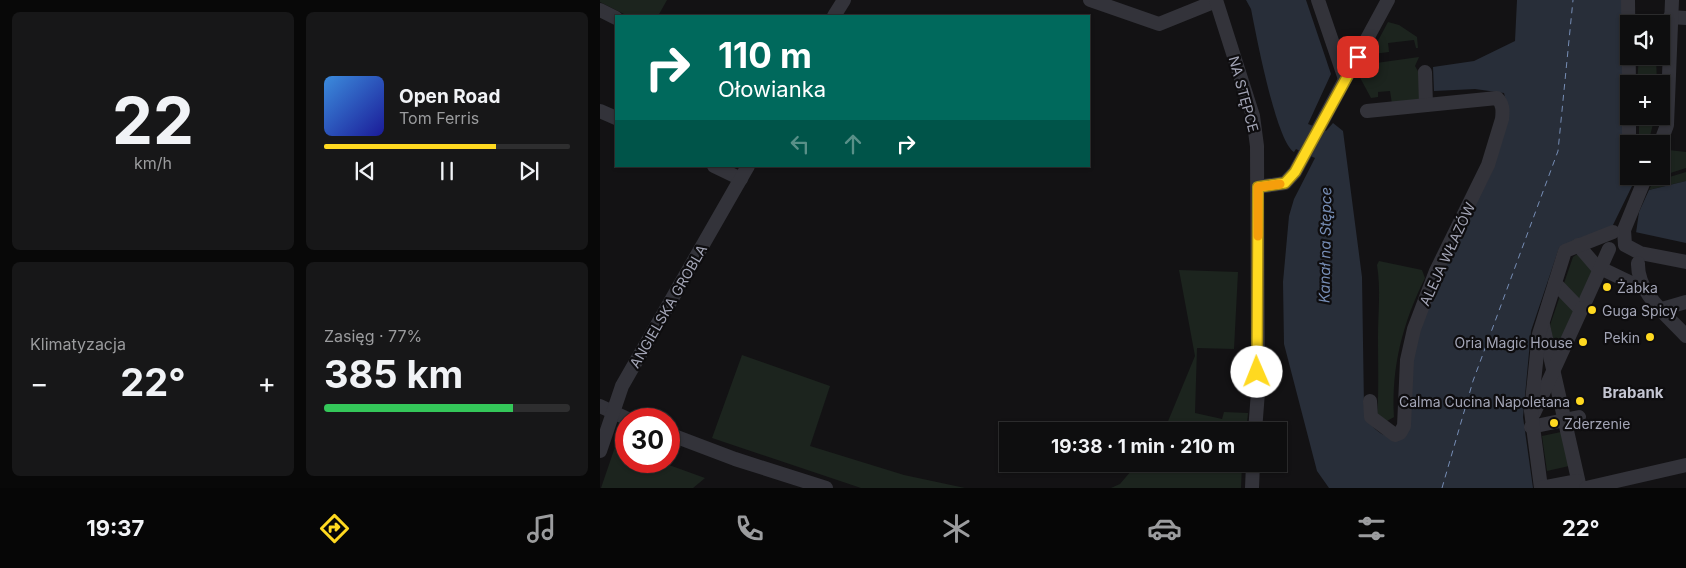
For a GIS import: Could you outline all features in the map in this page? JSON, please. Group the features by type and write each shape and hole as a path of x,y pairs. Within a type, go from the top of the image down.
{"street":[{"path":"835,15 844,0"},
{"path":"1090,0 1159,24 1164,24 1216,0"},
{"name":"NA STĘPCE","path":"1216,0 1253,116 1257,146 1258,392 1256,422"},
{"path":"1318,0 1345,80"},
{"path":"1258,187 1285,183 1295,172 1388,0"},
{"path":"1672,0 1670,17 1686,18"},
{"path":"1630,75 1634,3"},
{"path":"600,10 615,18"},
{"path":"1663,135 1667,124 1669,65"},
{"path":"1425,72 1426,105"},
{"name":"ALEJA WŁAZÓW","path":"1367,111 1497,98 1502,103 1502,119 1488,165 1436,272 1414,329 1407,360 1404,426 1400,433 1395,435 1389,433 1370,417 1370,401"},
{"path":"600,111 615,118"},
{"path":"716,167 741,179"},
{"name":"ANGIELSKA GROBLA","path":"600,451 606,409 622,386 747,167"},
{"path":"1642,185 1619,231 1565,251 1538,334 1531,424 1541,488 1581,486 1686,465"},
{"path":"1619,231 1625,245 1632,251 1686,262"},
{"path":"1578,245 1600,268 1644,289 1686,336"},
{"path":"1531,424 1609,249"},
{"path":"1638,263 1638,272 1644,289"},
{"path":"1555,283 1583,306"},
{"path":"1662,309 1686,302"},
{"path":"1542,322 1581,486"},
{"path":"1531,424 1579,417"},
{"path":"680,438 735,459 826,488"},
{"path":"1252,488 1253,472"}],"shaded area":[{"path":"600,0 667,0 659,15 626,15 600,2"},
{"path":"1388,22 1399,25 1417,37 1418,48 1416,48 1414,40 1388,43 1389,52 1373,54 1372,52"},
{"path":"1419,57 1415,66 1419,73 1422,100 1392,104 1390,91 1378,92 1378,97 1371,98 1357,72 1362,65"},
{"path":"1638,65 1656,65 1657,75 1638,75"},
{"path":"1639,125 1653,125 1650,135 1639,135"},
{"path":"1670,150 1686,152 1686,168 1670,173"},
{"path":"1686,172 1686,181 1670,185 1670,177"},
{"path":"1652,185 1670,185 1649,190"},
{"path":"1579,253 1593,269 1579,303 1563,286 1573,257"},
{"path":"1379,261 1422,270 1425,278 1410,311 1400,345 1394,380 1394,417 1387,421 1377,418 1379,292 1377,265"},
{"path":"1179,270 1238,272 1234,349 1197,348 1195,413 1222,419 1224,412 1248,413 1247,422 1168,422 1195,356"},
{"path":"1561,293 1575,309 1556,353 1550,325"},
{"path":"742,355 830,386 810,446 904,475 965,488 861,488 712,438"},
{"path":"1561,432 1569,466 1547,471 1542,436"},
{"path":"615,447 615,473 680,473 680,469 705,478 693,488 601,488"},
{"path":"1130,472 1242,472 1241,488 1111,488 1120,484"}],"water":[{"name":"Kanał na Stępce","path":"1246,0 1306,0 1331,74 1308,124 1326,131 1333,123 1343,131 1362,277 1364,408 1368,420 1376,430 1386,436 1398,439 1417,330 1507,105 1504,93 1475,89 1434,91 1433,67 1474,61 1515,41 1517,0 1624,0 1624,15 1620,15 1620,65 1625,65 1625,75 1620,75 1620,125 1626,125 1626,135 1620,135 1620,185 1636,185 1649,190 1686,181 1686,243 1612,227 1559,248 1531,331 1523,417 1533,488 1329,488 1317,471 1284,344 1283,282 1289,216 1294,199 1315,158 1296,149 1294,152 1287,144 1280,129 1262,62 1251,9"}],"pier":[{"path":"1633,185 1649,190 1639,212 1636,233 1612,227"}],"ferry route":[{"path":"1442,488 1473,381 1558,151 1573,0"}],"slow traffic":[{"path":"1258,236 1258,187 1280,184"}],"place":[{"name":"Żabka","path":"1607,287"},
{"name":"Guga Spicy","path":"1592,310"},
{"name":"Pekin","path":"1650,337"},
{"name":"Oria Magic House","path":"1583,342"},
{"name":"Calma Cucina Napoletana","path":"1580,401"},
{"name":"Zderzenie","path":"1554,423"}],"district":[{"name":"Brabank","path":"1633,392"}],"route":[{"path":"1257,372 1258,187 1285,183 1295,172 1358,57"}]}
